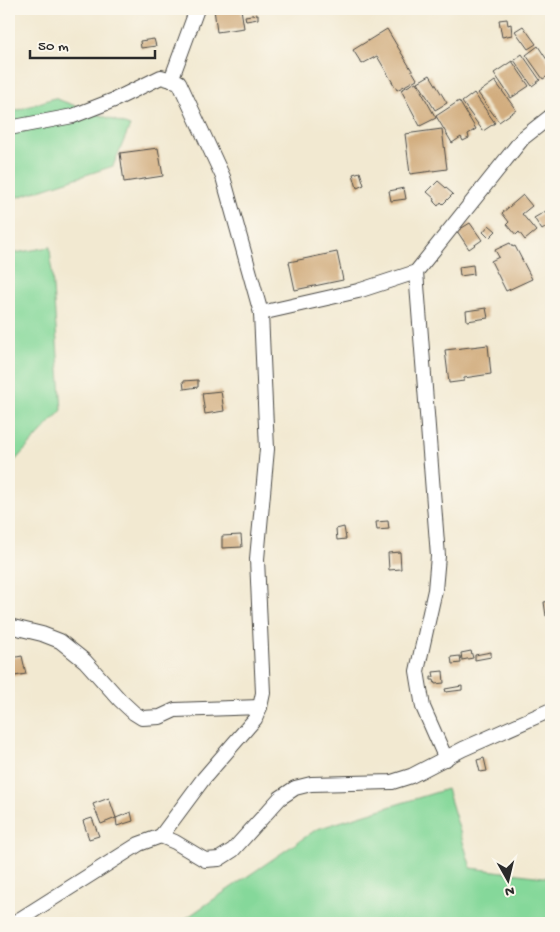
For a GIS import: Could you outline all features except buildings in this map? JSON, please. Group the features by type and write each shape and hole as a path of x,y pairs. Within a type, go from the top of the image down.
{"street":[{"path":"171,80 197,9"},
{"path":"9,128 73,116 114,100 161,77 179,82 223,177 261,313 267,449 257,559 263,693 255,719 204,778 161,836 139,844 14,923"},
{"path":"261,313 358,291 416,272 523,138 551,116"},
{"path":"416,272 438,556 435,590 417,671 423,707 446,759"},
{"path":"9,626 42,634 60,641 85,661 120,700 142,718 160,717 175,710 260,707"},
{"path":"161,836 176,842 205,860 219,859 234,850 280,798 296,788 312,784 392,782 411,776 463,749 551,710"}],"green space":[{"path":"54,98 130,126 113,166 9,200 9,113"},
{"path":"50,247 62,410 9,467 9,254"},
{"path":"447,789 471,868 551,878 551,923 179,923 317,829"}]}
